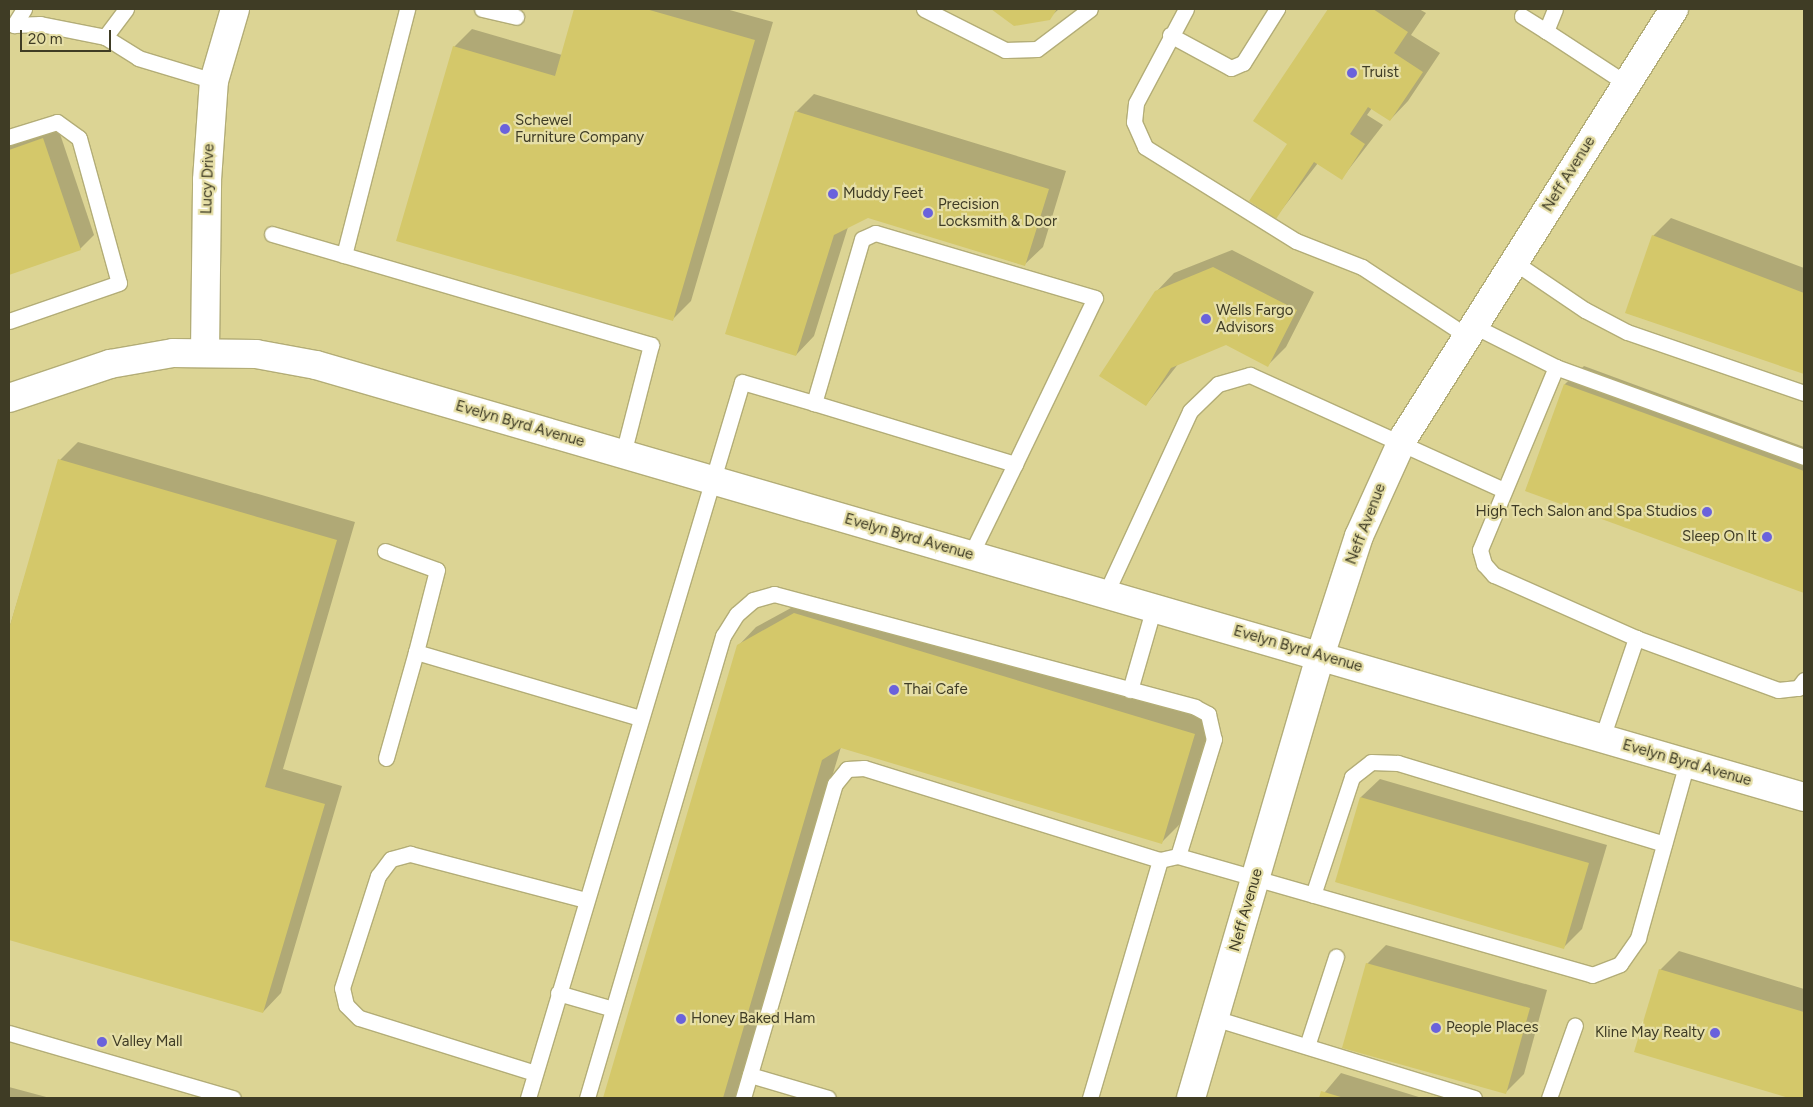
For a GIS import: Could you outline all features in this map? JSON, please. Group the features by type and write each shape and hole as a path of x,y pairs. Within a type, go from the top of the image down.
{"street":[{"name":"Lucy Drive","path":"205,352 207,180 214,81 236,9"},
{"name":"Neff Avenue","path":"1191,1098 1320,656 1359,536 1400,446 1470,331 1674,9"},
{"name":"Evelyn Byrd Avenue","path":"9,398 110,364 205,352 256,354 316,365 1804,797"}],"lane":[{"path":"12,25 24,9"},
{"path":"106,37 126,9"},
{"path":"344,256 407,9"},
{"path":"482,9 516,17"},
{"path":"924,9 1005,50 1037,49 1090,9"},
{"path":"1186,9 1170,35 1136,103 1134,122 1145,148 1296,241 1362,267 1470,331 1556,367 1804,457"},
{"path":"1170,35 1230,68 1242,63 1277,9"},
{"path":"1546,31 1555,9"},
{"path":"1522,16 1627,84"},
{"path":"12,25 40,24 106,37 138,58 214,81"},
{"path":"9,137 57,122 80,138 119,283 9,321"},
{"path":"814,403 862,239 874,233 1095,298 971,554"},
{"path":"272,234 651,345 622,454"},
{"path":"1514,262 1584,310 1627,332 1804,393"},
{"path":"1556,367 1503,490 1480,550 1484,564 1494,576 1636,638 1778,690 1798,688 1804,680"},
{"path":"1106,594 1190,411 1218,384 1250,375 1400,446 1503,490"},
{"path":"528,1098 585,900 742,382 1015,464"},
{"path":"385,551 437,570 386,758"},
{"path":"587,1098 723,636 753,600 774,594 798,597 1195,707 1208,714 1214,724 1214,739 1178,856"},
{"path":"1130,690 1154,607"},
{"path":"1602,738 1636,638"},
{"path":"416,652 640,718"},
{"path":"1313,895 1352,776 1371,762 1398,763 1664,844"},
{"path":"743,1098 835,784 847,769 864,768 1160,860 1178,856 1592,975 1620,964 1638,938 1687,762"},
{"path":"535,1073 359,1018 346,1005 342,988 378,876 391,859 410,854 585,900"},
{"path":"1090,1098 1160,860"},
{"path":"1307,1046 1336,957"},
{"path":"558,993 613,1009"},
{"path":"1214,1018 1474,1098"},
{"path":"1549,1098 1575,1025"},
{"path":"9,1033 233,1098"},
{"path":"750,1076 828,1098"}],"shaded area":[{"path":"34,9 1804,9 1804,1098 9,1098 9,16"}],"building":[{"path":"574,9 646,9 755,40 673,321 396,241 453,46 555,76"},
{"path":"991,9 1057,9 1050,20 1014,26"},
{"path":"1328,9 1373,9 1408,32 1394,53 1423,72 1390,121 1368,107 1350,134 1365,144 1342,180 1314,162 1276,219 1249,201 1287,144 1253,121"},
{"path":"795,111 1049,189 1025,266 868,218 834,235 796,356 725,334"},
{"path":"43,138 81,250 9,275 9,150"},
{"path":"1652,235 1804,293 1804,374 1625,313"},
{"path":"1213,267 1297,310 1268,367 1226,345 1171,368 1146,406 1099,376 1155,291"},
{"path":"1564,384 1804,471 1804,593 1525,491"},
{"path":"58,459 337,540 265,787 325,804 263,1013 9,940 9,629"},
{"path":"794,613 1195,734 1162,844 841,748 822,760 723,1098 603,1098 737,645"},
{"path":"1360,797 1589,863 1564,949 1335,882"},
{"name":"People Places","path":"1366,963 1530,1008 1506,1094 1342,1048"},
{"path":"1659,969 1804,1012 1804,1098 1789,1098 1634,1052"},
{"path":"1321,1091 1344,1098 1319,1098"}],"place":[{"name":"Truist","path":"1352,73"},
{"name":"Schewel Furniture Company","path":"505,129"},
{"name":"Muddy Feet","path":"833,194"},
{"name":"Precision Locksmith & Door","path":"928,213"},
{"name":"Wells Fargo Advisors","path":"1206,319"},
{"name":"High Tech Salon and Spa Studios","path":"1707,512"},
{"name":"Sleep On It","path":"1767,537"},
{"name":"Thai Cafe","path":"894,690"},
{"name":"Honey Baked Ham","path":"681,1019"},
{"name":"People Places","path":"1436,1028"},
{"name":"Kline May Realty","path":"1715,1033"},
{"name":"Valley Mall","path":"102,1042"}]}
